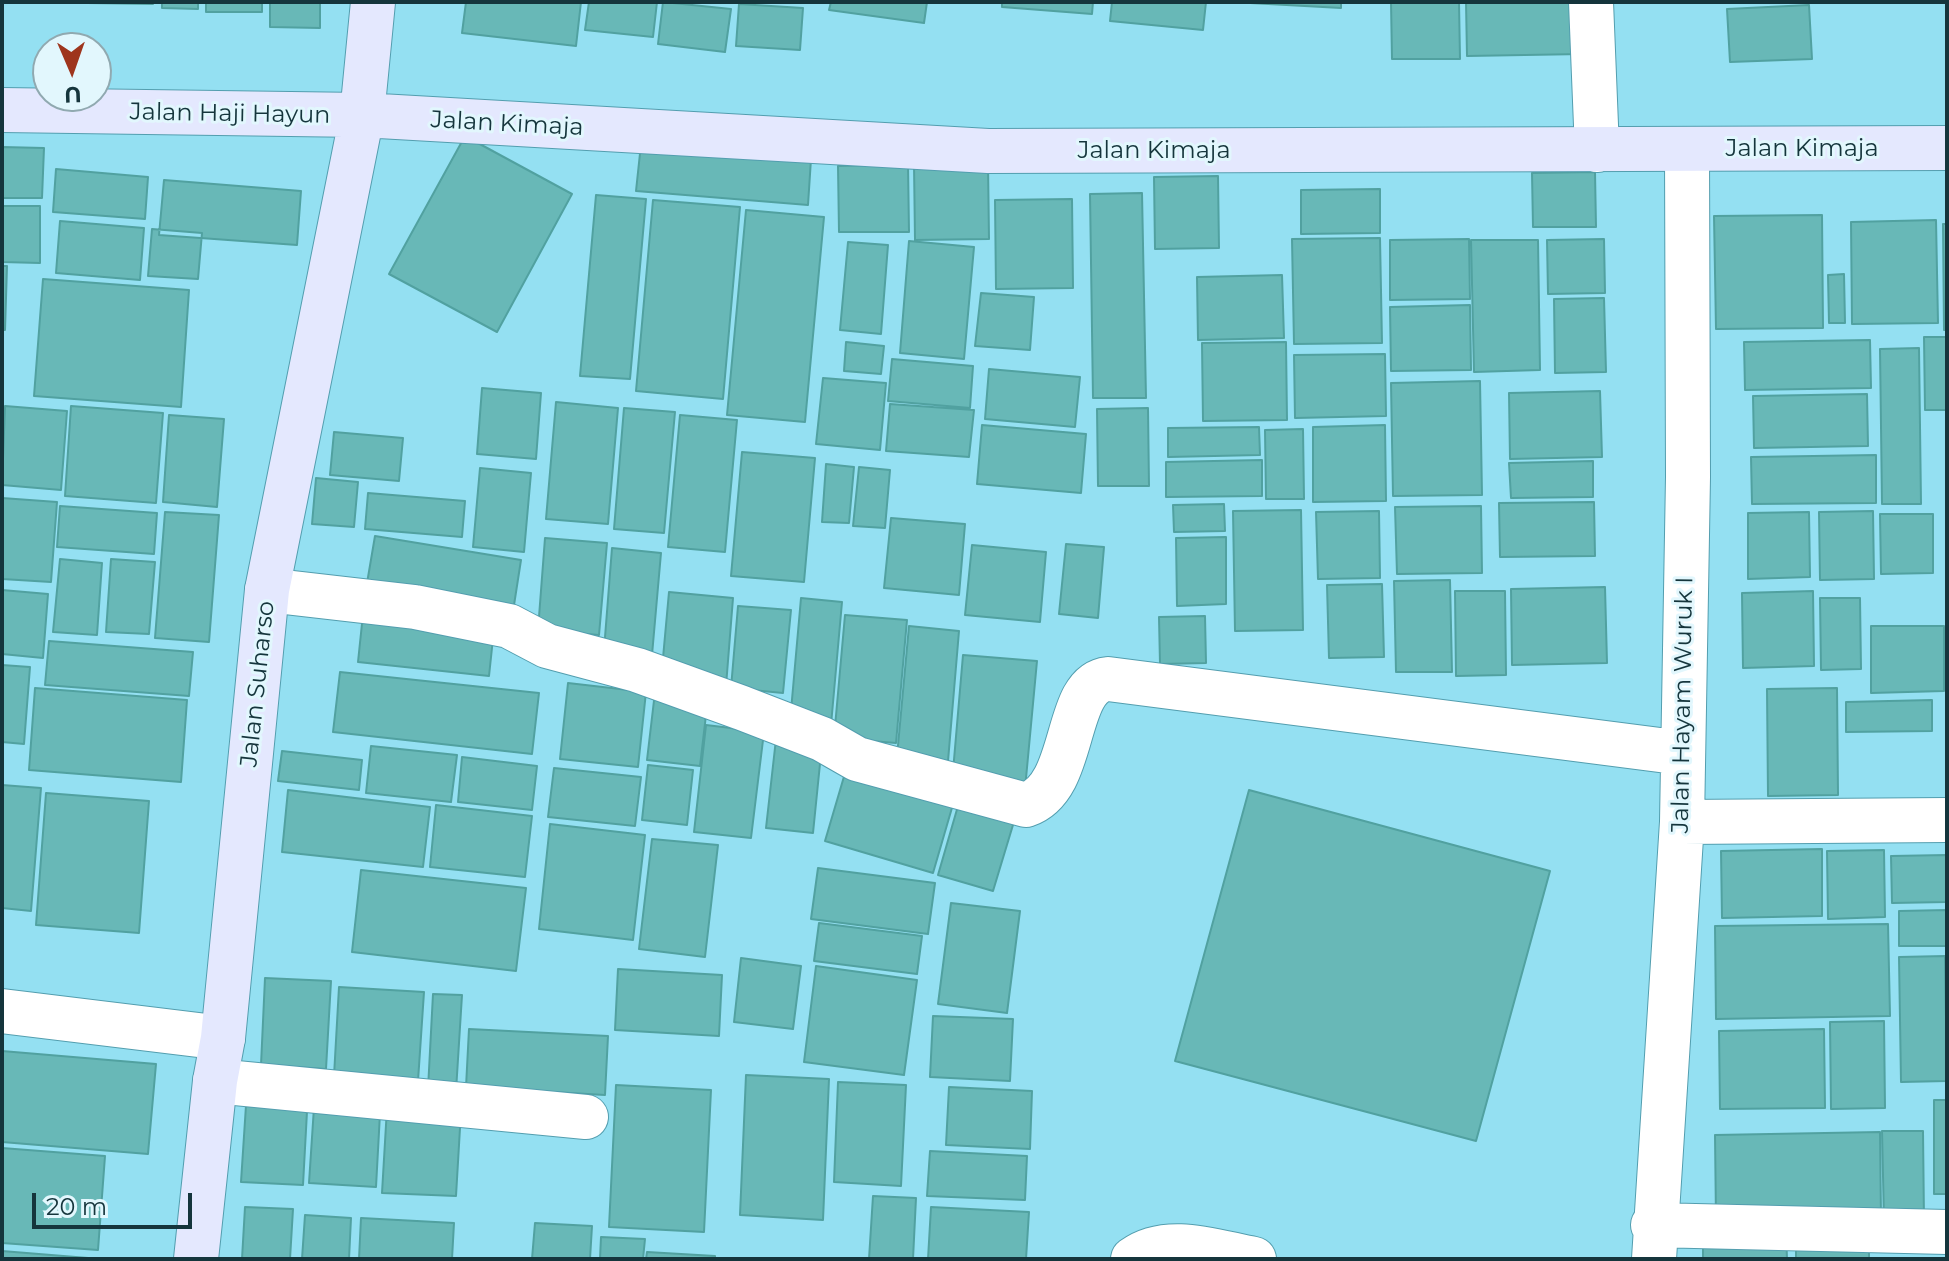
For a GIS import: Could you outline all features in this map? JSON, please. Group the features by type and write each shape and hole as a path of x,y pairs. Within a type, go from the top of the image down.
{"street":[{"name":"Jalan Suharso","path":"196,1259 215,1081 223,1038 267,590 362,115 373,2"},
{"path":"1591,2 1597,150"},
{"name":"Jalan Haji Hayun","path":"2,110 362,115"},
{"name":"Jalan Kimaja","path":"362,115 988,151 1947,148"},
{"name":"Jalan Hayam Wuruk I","path":"1654,1242 1682,822 1688,477 1687,150"},
{"path":"267,590 415,607 509,626 547,646 637,670 742,708 822,739 857,759 1026,805 1045,796 1060,767 1084,692 1096,680 1108,679 1683,753"},
{"path":"1682,822 1947,820"},
{"path":"2,1011 223,1038"},
{"path":"215,1081 586,1117"},
{"path":"1654,1242 1947,1232"},
{"path":"1133,1259 1146,1250 1170,1245 1254,1259"}],"building":[{"path":"153,2 153,4 87,3"},
{"path":"162,2 198,2 198,9 162,8"},
{"path":"206,2 262,2 262,12 206,12"},
{"path":"270,2 320,2 320,28 270,27"},
{"path":"466,2 581,2 576,46 462,33"},
{"path":"589,2 657,2 653,37 585,30"},
{"path":"663,2 731,9 725,52 658,44"},
{"path":"831,2 927,2 924,23 829,10"},
{"path":"1002,2 1093,2 1092,14 1002,7"},
{"path":"1112,2 1206,2 1203,30 1110,21"},
{"path":"1232,2 1341,2 1341,8"},
{"path":"1391,2 1459,2 1460,59 1392,59"},
{"path":"1466,2 1583,2 1583,54 1467,56"},
{"path":"739,4 803,8 800,50 736,46"},
{"path":"1809,5 1812,59 1730,62 1727,9"},
{"path":"465,136 572,194 497,332 389,274"},
{"path":"641,144 811,159 808,205 636,191"},
{"path":"2,147 44,148 42,198 2,198"},
{"path":"988,163 989,239 915,240 914,164"},
{"path":"908,164 909,232 839,232 838,166"},
{"path":"56,169 148,177 145,219 53,212"},
{"path":"1595,172 1596,227 1533,227 1532,173"},
{"path":"1218,176 1219,248 1155,249 1154,177"},
{"path":"164,180 301,191 297,245 159,235"},
{"path":"1380,189 1380,233 1301,234 1301,190"},
{"path":"1142,193 1146,398 1093,398 1090,194"},
{"path":"596,195 646,199 630,379 580,376"},
{"path":"1072,199 1073,288 996,289 995,200"},
{"path":"653,200 740,207 723,399 636,391"},
{"path":"2,206 40,206 40,263 2,262"},
{"path":"746,210 824,217 805,422 727,415"},
{"path":"1822,215 1823,328 1716,329 1714,216"},
{"path":"1936,220 1938,323 1852,324 1851,222"},
{"path":"60,221 144,228 140,280 56,273"},
{"path":"1943,224 1947,224 1947,330 1944,330"},
{"path":"152,229 202,233 198,279 148,276"},
{"path":"1380,238 1382,343 1294,344 1292,239"},
{"path":"1469,239 1470,299 1390,300 1390,240"},
{"path":"1604,239 1605,293 1548,294 1547,240"},
{"path":"1471,240 1538,240 1540,370 1474,372"},
{"path":"909,241 974,247 964,359 900,353"},
{"path":"848,242 888,245 881,334 840,330"},
{"path":"2,266 7,266 5,330 2,330"},
{"path":"1844,274 1845,323 1829,323 1828,275"},
{"path":"1282,275 1284,338 1198,340 1197,277"},
{"path":"43,279 189,290 181,407 34,396"},
{"path":"981,293 1034,297 1030,350 975,346"},
{"path":"1604,298 1606,372 1555,373 1554,299"},
{"path":"1470,305 1471,370 1391,371 1390,307"},
{"path":"1924,337 1947,337 1947,410 1925,410"},
{"path":"1870,340 1871,388 1745,390 1744,342"},
{"path":"846,342 884,346 881,374 844,371"},
{"path":"1286,342 1287,420 1203,421 1202,343"},
{"path":"1919,348 1921,504 1882,504 1880,349"},
{"path":"1385,354 1386,416 1295,418 1294,355"},
{"path":"892,359 973,366 970,408 888,401"},
{"path":"989,369 1080,377 1075,427 985,419"},
{"path":"823,378 886,383 880,450 816,444"},
{"path":"1480,381 1482,495 1393,496 1391,383"},
{"path":"482,388 541,393 536,459 477,454"},
{"path":"1600,391 1602,457 1510,459 1509,393"},
{"path":"1867,394 1868,446 1754,448 1753,396"},
{"path":"556,402 618,408 608,524 546,519"},
{"path":"890,404 974,410 969,457 886,451"},
{"path":"5,406 67,411 61,490 2,485"},
{"path":"71,406 163,413 156,503 65,496"},
{"path":"624,408 675,412 664,533 614,529"},
{"path":"1148,408 1149,486 1098,486 1097,409"},
{"path":"169,415 224,419 217,507 163,502"},
{"path":"680,415 737,420 725,552 668,547"},
{"path":"982,425 1086,434 1081,493 977,484"},
{"path":"1385,425 1386,501 1313,502 1313,427"},
{"path":"1259,427 1260,455 1168,457 1168,428"},
{"path":"1303,429 1304,499 1266,499 1265,430"},
{"path":"334,432 403,438 399,481 330,475"},
{"path":"742,452 815,458 804,582 731,576"},
{"path":"1876,455 1876,503 1752,504 1751,457"},
{"path":"1262,460 1262,496 1166,497 1166,462"},
{"path":"1593,461 1593,497 1511,498 1509,463"},
{"path":"826,464 854,467 849,523 822,522"},
{"path":"859,467 890,470 885,528 853,526"},
{"path":"480,468 531,473 524,552 473,547"},
{"path":"316,478 358,482 354,527 312,524"},
{"path":"368,493 465,501 462,537 365,529"},
{"path":"2,498 57,502 51,582 2,579"},
{"path":"1594,502 1595,556 1500,557 1499,503"},
{"path":"1224,504 1225,531 1174,532 1173,505"},
{"path":"60,506 157,513 154,554 57,547"},
{"path":"1481,506 1482,573 1397,574 1395,507"},
{"path":"1301,510 1303,630 1235,631 1233,511"},
{"path":"1379,511 1380,578 1318,579 1316,512"},
{"path":"1873,511 1874,579 1820,580 1819,512"},
{"path":"165,512 219,515 209,642 155,638"},
{"path":"1809,512 1810,577 1748,579 1748,513"},
{"path":"1880,514 1933,514 1933,573 1881,574"},
{"path":"891,518 965,524 959,595 884,588"},
{"path":"375,536 521,560 512,618 365,595"},
{"path":"1226,537 1226,604 1177,606 1176,538"},
{"path":"545,538 607,543 599,635 538,630"},
{"path":"1066,544 1104,547 1098,618 1059,614"},
{"path":"972,545 1046,552 1040,622 965,615"},
{"path":"612,548 661,553 652,655 604,650"},
{"path":"60,559 102,563 97,635 53,632"},
{"path":"111,559 155,562 149,634 106,632"},
{"path":"1450,580 1452,672 1396,672 1394,581"},
{"path":"1382,584 1384,657 1329,658 1327,585"},
{"path":"1605,587 1607,663 1512,665 1511,589"},
{"path":"2,590 48,594 43,658 2,654"},
{"path":"1455,591 1505,591 1506,675 1456,676"},
{"path":"1813,591 1814,666 1743,668 1742,593"},
{"path":"669,592 733,598 726,686 661,680"},
{"path":"801,598 842,602 831,725 790,722"},
{"path":"1820,598 1860,598 1861,669 1821,670"},
{"path":"738,606 791,610 783,693 731,688"},
{"path":"363,614 494,629 489,676 358,662"},
{"path":"845,615 907,620 896,743 834,738"},
{"path":"1205,616 1206,663 1160,664 1159,617"},
{"path":"909,626 959,631 947,773 896,767"},
{"path":"1871,626 1944,626 1944,691 1871,693"},
{"path":"49,641 193,652 189,696 45,685"},
{"path":"963,655 1037,661 1025,789 952,783"},
{"path":"2,665 30,667 24,744 2,742"},
{"path":"340,672 539,693 532,754 333,732"},
{"path":"568,683 646,692 638,767 560,759"},
{"path":"35,688 187,700 181,782 29,770"},
{"path":"1837,688 1838,795 1768,796 1767,689"},
{"path":"655,692 708,698 700,766 647,760"},
{"path":"1932,700 1932,731 1846,732 1846,702"},
{"path":"706,725 764,732 751,838 694,832"},
{"path":"776,739 822,744 813,833 766,828"},
{"path":"371,746 457,755 451,802 366,793"},
{"path":"282,751 362,760 359,790 278,781"},
{"path":"462,757 537,766 532,810 458,802"},
{"path":"848,763 956,794 933,873 825,841"},
{"path":"648,765 693,770 687,825 642,820"},
{"path":"554,768 641,777 635,826 548,817"},
{"path":"2,785 41,788 31,911 2,908"},
{"path":"288,790 430,807 423,867 282,852"},
{"path":"1249,790 1550,871 1476,1141 1175,1061"},
{"path":"46,793 149,801 139,933 36,925"},
{"path":"960,799 1016,815 993,891 938,875"},
{"path":"436,805 532,816 525,877 430,867"},
{"path":"550,824 645,835 633,940 539,929"},
{"path":"652,839 718,845 705,957 639,949"},
{"path":"1822,849 1822,916 1722,918 1721,851"},
{"path":"1884,850 1885,917 1828,919 1827,851"},
{"path":"1947,855 1947,902 1892,903 1891,856"},
{"path":"818,868 935,883 928,934 811,919"},
{"path":"361,870 526,888 516,971 352,952"},
{"path":"951,903 1020,911 1007,1013 938,1004"},
{"path":"1947,910 1947,946 1899,946 1899,911"},
{"path":"819,923 922,936 917,974 814,961"},
{"path":"1888,924 1890,1016 1716,1019 1715,926"},
{"path":"1945,956 1947,1081 1901,1082 1899,957"},
{"path":"741,958 801,966 793,1029 734,1022"},
{"path":"816,966 917,980 904,1075 804,1062"},
{"path":"618,969 722,975 719,1036 615,1030"},
{"path":"265,978 331,981 326,1069 261,1065"},
{"path":"339,987 424,992 418,1081 334,1076"},
{"path":"433,994 462,995 456,1091 428,1089"},
{"path":"933,1016 1013,1019 1010,1081 930,1077"},
{"path":"1884,1021 1885,1108 1831,1109 1830,1022"},
{"path":"469,1029 608,1036 605,1095 466,1087"},
{"path":"1824,1029 1825,1108 1720,1109 1719,1031"},
{"path":"2,1051 156,1064 148,1154 2,1142"},
{"path":"746,1075 829,1079 823,1220 740,1215"},
{"path":"838,1082 906,1085 901,1186 834,1182"},
{"path":"616,1085 711,1090 704,1232 609,1227"},
{"path":"949,1087 1032,1091 1030,1149 946,1145"},
{"path":"247,1090 308,1093 303,1185 241,1182"},
{"path":"315,1092 381,1095 376,1187 309,1183"},
{"path":"1934,1100 1947,1100 1947,1194 1934,1194"},
{"path":"387,1108 461,1111 456,1196 382,1193"},
{"path":"1882,1131 1923,1131 1924,1221 1884,1221"},
{"path":"1880,1132 1881,1218 1716,1220 1715,1135"},
{"path":"2,1148 105,1156 98,1250 2,1243"},
{"path":"930,1151 1027,1156 1025,1200 927,1196"},
{"path":"873,1196 916,1198 913,1259 869,1259"},
{"path":"245,1207 293,1209 290,1259 242,1259"},
{"path":"931,1207 1029,1212 1026,1259 928,1259"},
{"path":"305,1215 351,1218 349,1259 302,1259"},
{"path":"361,1218 454,1223 452,1259 359,1259"},
{"path":"535,1223 592,1226 590,1259 532,1259"},
{"path":"1786,1230 1787,1259 1703,1259 1703,1231"},
{"path":"601,1237 645,1239 643,1259 600,1259"},
{"path":"1869,1241 1869,1259 1796,1259 1796,1242"},
{"path":"2,1251 88,1258 88,1259 2,1259"},
{"path":"647,1252 715,1256 715,1259 646,1259"}]}
